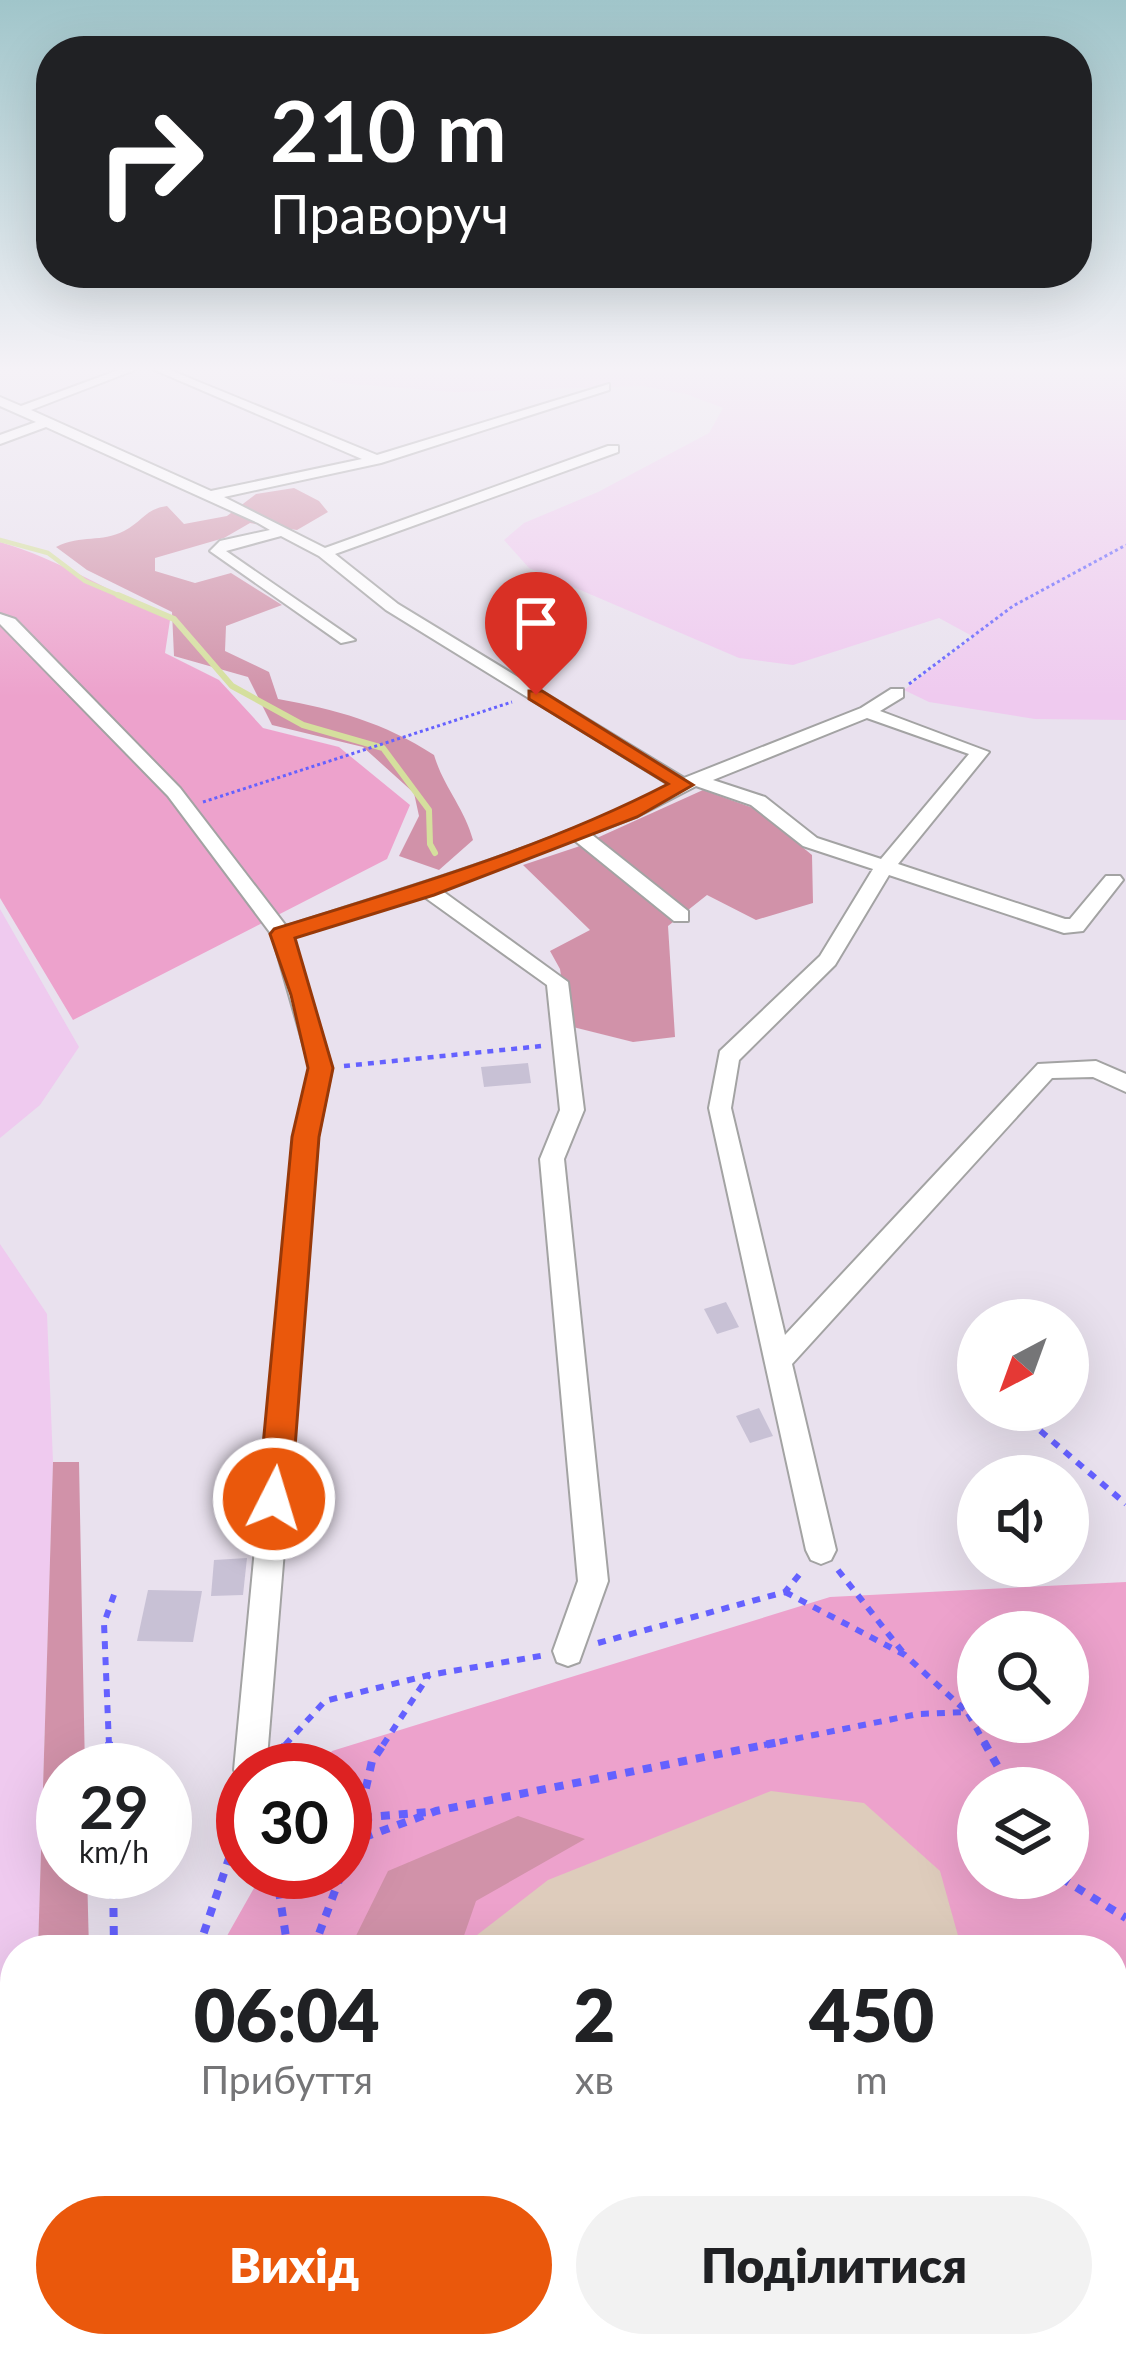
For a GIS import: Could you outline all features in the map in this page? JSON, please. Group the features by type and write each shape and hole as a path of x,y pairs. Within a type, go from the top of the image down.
{"street":[{"path":"169,478 324,553 392,607 536,695 689,782 758,801 810,842 1064,926 1076,926 1113,880"},
{"path":"209,496 293,478"},
{"path":"324,553 533,478"},
{"path":"279,532 217,550 347,640"},
{"path":"0,619 9,622 186,808 282,934 320,1068 306,1137 252,1743"},
{"path":"282,934 426,890 629,813 689,782 867,712 897,693"},
{"path":"821,1550 720,1108 728,1057 828,960 871,884 980,752 867,712"},
{"path":"575,831 681,916"},
{"path":"426,890 557,982 572,1110 551,1159 593,1582 568,1651"},
{"path":"776,1364 1046,1070 1096,1069 1126,1084"}],"path":[{"path":"897,693 1013,606 1126,545"},
{"path":"186,808 536,695"},
{"path":"320,1068 564,1044"},
{"path":"1041,1431 1126,1504"},
{"path":"287,1743 325,1700 429,1675 568,1651 785,1592 821,1550 905,1655 957,1703"},
{"path":"109,1743 104,1623 115,1592"},
{"path":"785,1592 905,1655"},
{"path":"372,1764 429,1675"},
{"path":"372,1817 436,1811 918,1714 957,1712"},
{"path":"372,1834 436,1811"},
{"path":"1089,1895 1126,1918"},
{"path":"203,1935 216,1897"},
{"path":"113,1899 114,1935"},
{"path":"280,1899 286,1935"},
{"path":"320,1935 333,1899"}],"shaded area":[{"path":"624,478 1126,478 1126,720 1035,719 929,702 904,690 974,637 939,618 793,665 739,658 529,568 504,540 524,523"},
{"path":"294,488 319,501 328,512 297,530 250,523 224,538 155,558 155,571 195,583 231,573 282,605 226,626 225,651 269,672 278,699 359,719 434,755 473,840 439,870 399,856 419,816 414,793 363,747 272,725 248,677 174,656 172,612 87,570 56,547 116,535 167,506 184,524 227,516 256,494"},
{"path":"0,542 65,567 170,620 165,653 219,680 263,728 339,747 410,805 387,859 73,1020 0,898"},
{"path":"703,790 756,809 812,855 813,903 756,920 707,895 668,926 675,1037 633,1042 569,1026 560,969 550,951 590,930 523,865 577,847"},
{"path":"0,909 79,1047 40,1105 0,1138"},
{"path":"0,1244 47,1314 53,1462 44,1743 36,1743 38,1935 0,1935"},
{"path":"53,1462 79,1462 84,1743 44,1743"},
{"path":"1126,1582 1126,1935 227,1935 248,1899 372,1899 372,1743 358,1743 830,1597"},
{"path":"771,1791 864,1803 940,1871 958,1935 477,1935 548,1880"},
{"path":"518,1816 585,1839 476,1901 464,1935 356,1935 388,1871"},
{"path":"40,1899 88,1899 89,1935 38,1935"}],"building":[{"path":"528,1063 531,1083 484,1087 481,1067"},
{"path":"726,1302 739,1327 717,1334 704,1309"},
{"path":"759,1408 773,1436 750,1443 736,1416"},
{"path":"247,1558 243,1595 211,1596 214,1560"},
{"path":"148,1590 202,1591 193,1642 137,1641"}],"waterway":[{"path":"0,540 48,553 85,581 125,598"},
{"path":"118,595 125,598"},
{"path":"125,598 174,619 232,686 303,725 383,748 429,810 430,844 435,853"}],"route":[{"path":"274,1499 306,1137 316,1106 320,1068 282,934 426,890 629,813 683,785 536,695"}]}
